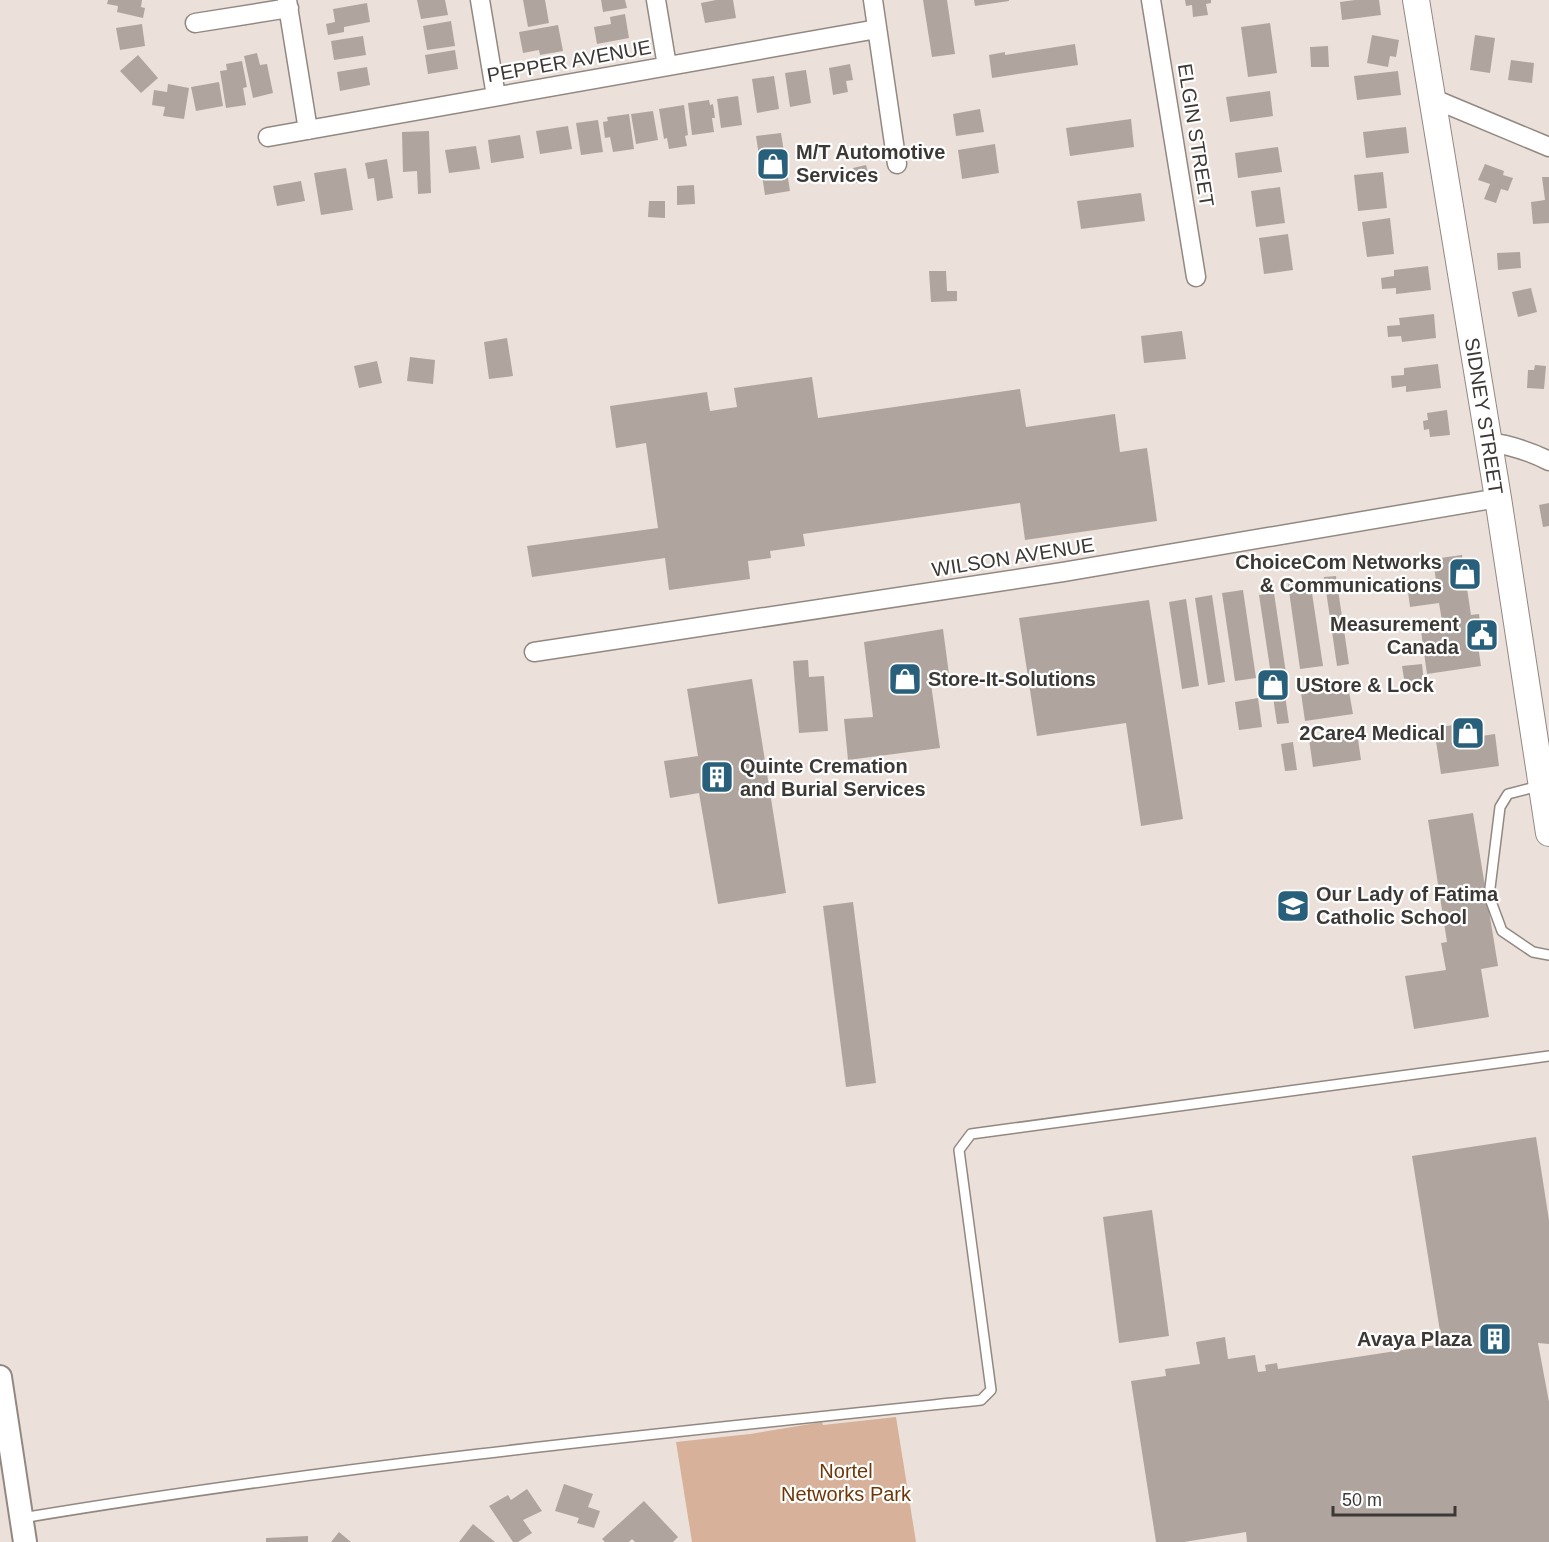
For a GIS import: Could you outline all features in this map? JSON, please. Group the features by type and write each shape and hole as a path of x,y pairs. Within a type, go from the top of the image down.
{"main road":[{"name":"SIDNEY STREET","path":"1416,0 1545,785 1549,833"}],"street":[{"path":"480,0 496,96"},
{"path":"656,0 667,66"},
{"path":"873,0 897,164"},
{"name":"ELGIN STREET","path":"1151,0 1196,277"},
{"path":"195,23 288,4 308,130"},
{"name":"PEPPER AVENUE","path":"268,137 877,29"},
{"path":"1434,99 1549,147"},
{"path":"1488,442 1511,445 1549,461"},
{"name":"WILSON AVENUE","path":"534,652 1063,572 1497,498"},
{"path":"0,1377 4,1426 25,1542"}],"lane":[{"path":"1545,785 1508,794 1500,807 1489,896 1502,931 1533,952 1549,955"},
{"path":"22,1518 121,1502 535,1447 981,1400 991,1390 959,1150 971,1134 1549,1056"}],"green space":[{"name":"Nortel Networks Park","path":"896,1417 916,1542 692,1542 676,1442 750,1434 822,1422 823,1425"}],"building":[{"path":"108,0 142,0 141,7 145,8 143,18 117,12 118,6 107,4"},
{"path":"417,0 445,0 448,15 421,19"},
{"path":"523,0 545,0 549,23 528,27"},
{"path":"601,0 625,0 627,8 603,12"},
{"path":"733,0 736,18 705,23 701,3"},
{"path":"923,0 947,0 955,54 932,57"},
{"path":"974,0 1009,0 1009,1 975,6"},
{"path":"1185,0 1211,0 1211,3 1206,4 1208,15 1193,17 1192,5 1186,6"},
{"path":"1379,0 1381,15 1342,20 1340,2"},
{"path":"367,3 370,22 344,27 344,32 328,35 326,24 335,22 333,9"},
{"path":"625,14 629,38 597,44 594,27 611,24 610,17"},
{"path":"451,21 455,46 427,50 423,26"},
{"path":"1270,23 1277,73 1248,77 1241,27"},
{"path":"142,24 145,46 120,50 116,28"},
{"path":"558,25 563,51 540,55 539,50 523,53 519,32"},
{"path":"1372,35 1399,40 1396,57 1390,56 1388,67 1367,63"},
{"path":"1475,35 1495,38 1490,73 1470,70"},
{"path":"363,36 366,55 334,60 331,41"},
{"path":"1075,44 1078,65 992,78 989,55 1005,52 1005,55"},
{"path":"1328,46 1329,67 1311,67 1310,47"},
{"path":"455,50 458,69 428,74 425,55"},
{"path":"257,53 260,65 267,64 273,93 253,98 244,56"},
{"path":"138,55 158,78 141,93 120,71"},
{"path":"1511,60 1534,63 1532,83 1508,80"},
{"path":"242,61 247,87 243,88 246,105 226,108 220,71 227,70 226,64"},
{"path":"850,64 853,80 846,81 848,92 833,95 829,68"},
{"path":"367,67 370,85 340,91 337,72"},
{"path":"806,70 811,103 790,107 785,73"},
{"path":"1398,71 1401,95 1357,100 1354,76"},
{"path":"774,76 779,109 757,113 752,79"},
{"path":"219,82 223,106 196,111 191,87"},
{"path":"168,84 189,88 184,119 163,116 165,107 152,105 154,90 167,92"},
{"path":"1270,91 1273,116 1230,122 1226,97"},
{"path":"738,96 742,125 721,128 717,99"},
{"path":"709,100 710,105 713,104 714,132 692,135 688,103"},
{"path":"684,105 688,135 685,136 687,146 669,149 667,138 664,139 659,109"},
{"path":"980,109 984,132 956,136 953,114"},
{"path":"653,111 658,140 636,144 631,114"},
{"path":"629,114 634,149 613,152 610,137 605,138 603,122 608,121 607,117"},
{"path":"1131,119 1134,147 1070,156 1066,128"},
{"path":"598,120 603,152 581,155 576,123"},
{"path":"568,126 572,149 540,154 536,131"},
{"path":"1406,127 1409,153 1366,158 1363,132"},
{"path":"429,131 431,193 418,194 417,171 403,172 402,132"},
{"name":"M/T Automotive Services","path":"781,133 790,191 765,195 756,136"},
{"path":"520,135 524,158 491,163 488,140"},
{"path":"995,144 999,173 962,179 958,150"},
{"path":"476,146 480,169 449,173 445,150"},
{"path":"1278,147 1282,172 1238,178 1235,153"},
{"path":"387,159 393,198 377,201 374,178 368,179 365,163"},
{"path":"1485,164 1504,171 1503,175 1513,178 1508,191 1501,189 1496,203 1484,199 1490,184 1478,180"},
{"path":"866,165 869,176 858,178 859,182 856,183 853,168"},
{"path":"346,168 353,210 321,215 314,173"},
{"path":"1383,172 1387,208 1358,211 1354,175"},
{"path":"1542,177 1549,177 1549,223 1533,224 1531,202 1545,200"},
{"path":"301,181 305,201 277,206 273,186"},
{"path":"694,185 695,204 677,205 677,186"},
{"path":"1280,187 1285,223 1256,227 1251,191"},
{"path":"1141,193 1145,221 1081,229 1077,201"},
{"path":"649,201 665,201 665,218 648,217"},
{"path":"1390,218 1394,254 1367,257 1362,222"},
{"path":"1288,234 1293,270 1264,274 1259,238"},
{"path":"1520,252 1521,268 1498,270 1497,253"},
{"path":"1428,266 1431,290 1396,294 1396,288 1382,289 1381,278 1394,276 1394,270"},
{"path":"929,271 946,271 947,291 957,291 957,301 931,302"},
{"path":"1531,288 1537,312 1518,317 1512,292"},
{"path":"1434,314 1436,338 1402,342 1401,336 1388,337 1387,326 1400,325 1399,318"},
{"path":"1182,331 1186,359 1144,363 1141,336"},
{"path":"507,338 513,376 489,379 484,342"},
{"path":"410,357 435,360 433,384 407,381"},
{"path":"377,361 382,383 359,388 354,366"},
{"path":"1438,364 1441,388 1406,392 1406,386 1392,388 1391,376 1404,375 1404,368"},
{"path":"1535,365 1546,366 1544,389 1527,388 1528,370 1534,370"},
{"path":"812,377 818,418 1020,389 1026,427 1115,414 1120,452 1147,448 1157,521 1025,540 1020,503 803,534 805,546 770,551 771,558 748,561 750,579 669,590 665,558 532,577 527,546 658,528 646,443 616,448 610,406 707,392 710,411 737,407 734,388"},
{"path":"1447,410 1450,435 1430,437 1429,429 1424,430 1423,421 1428,420 1427,413"},
{"path":"1549,503 1549,526 1543,527 1539,505"},
{"path":"1462,555 1471,615 1479,614 1483,644 1478,645 1481,666 1427,674 1420,624 1442,621 1439,603 1410,607 1408,592 1437,588 1433,559"},
{"path":"1336,576 1349,664 1337,666 1324,577"},
{"path":"1310,580 1323,666 1300,669 1288,584"},
{"path":"1243,590 1256,678 1235,681 1222,593"},
{"path":"1274,593 1286,673 1271,675 1259,595"},
{"path":"1212,595 1225,682 1208,685 1195,598"},
{"path":"1186,599 1199,686 1182,689 1169,602"},
{"path":"1149,600 1183,819 1141,826 1126,723 1037,736 1019,618"},
{"path":"943,629 950,682 931,684 940,748 848,760 844,719 873,717 864,642"},
{"path":"808,660 809,677 824,676 828,731 799,733 793,661"},
{"path":"1422,664 1424,683 1405,685 1402,666"},
{"name":"Quinte Cremation and Burial Services","path":"752,679 786,893 718,904 699,793 670,798 664,761 698,756 687,689"},
{"path":"1348,686 1353,714 1305,721 1301,693"},
{"path":"1285,695 1289,723 1277,724 1273,697"},
{"path":"1258,698 1262,727 1239,730 1235,702"},
{"path":"1466,723 1468,738 1495,734 1499,766 1441,774 1434,728"},
{"path":"1357,732 1361,760 1313,767 1309,739"},
{"path":"1293,742 1297,770 1285,771 1281,744"},
{"path":"1473,813 1498,966 1481,969 1489,1017 1414,1029 1405,976 1446,970 1441,943 1447,942 1428,820"},
{"path":"853,902 876,1083 846,1087 823,906"},
{"name":"Avaya Plaza","path":"1536,1137 1549,1220 1549,1344 1538,1343 1549,1402 1549,1542 1247,1542 1246,1532 1184,1542 1156,1542 1131,1381 1166,1376 1165,1369 1200,1364 1196,1342 1225,1337 1228,1359 1255,1355 1258,1372 1266,1371 1265,1365 1277,1363 1278,1369 1442,1344 1412,1156"},
{"path":"1152,1210 1169,1336 1119,1343 1103,1217"},
{"path":"564,1484 593,1494 588,1507 600,1511 594,1528 577,1523 579,1518 555,1511"},
{"path":"527,1489 542,1511 523,1520 532,1533 518,1542 513,1542 489,1506 508,1495 511,1500"},
{"path":"644,1501 678,1537 673,1542 635,1542 632,1539 629,1542 605,1542 602,1539"},
{"path":"473,1524 495,1542 459,1542"},
{"path":"339,1532 351,1542 331,1542"},
{"path":"308,1536 308,1542 266,1542 266,1538"}],"place":[{"name":"M/T Automotive Services","path":"773,164"},
{"name":"ChoiceCom Networks & Communications","path":"1465,574"},
{"name":"Measurement Canada","path":"1482,635"},
{"name":"Store-It-Solutions","path":"905,679"},
{"name":"UStore & Lock","path":"1273,685"},
{"name":"2Care4 Medical","path":"1468,733"},
{"name":"Quinte Cremation and Burial Services","path":"717,777"},
{"name":"Our Lady of Fatima Catholic School","path":"1293,906"},
{"name":"Avaya Plaza","path":"1495,1339"}]}
